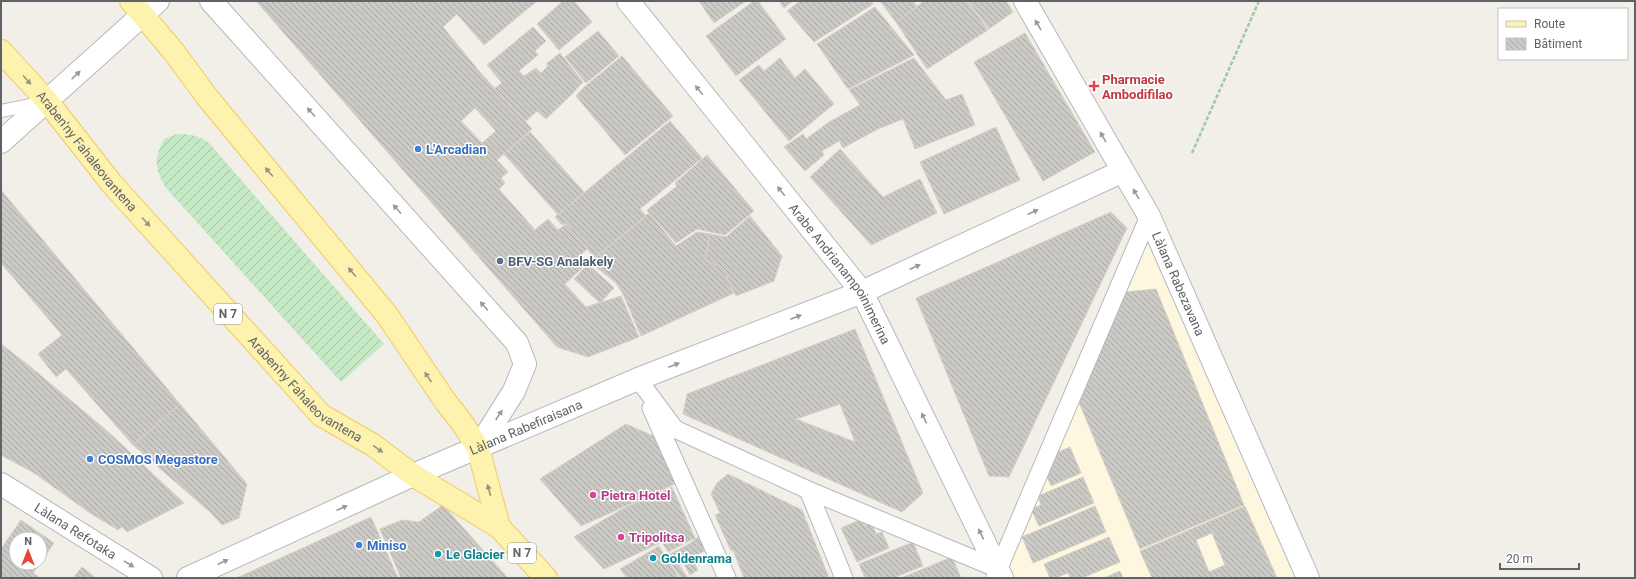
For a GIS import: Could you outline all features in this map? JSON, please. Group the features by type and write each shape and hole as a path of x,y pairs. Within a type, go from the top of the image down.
{"main road":[{"name":"Araben'ny Fahaleovantena","path":"144,5 174,52 207,98 387,315 445,401 464,424 478,448 499,527"},
{"name":"Araben'ny Fahaleovantena","path":"1,51 47,101 112,184 321,415 373,445 413,475 499,527 546,578"}],"street":[{"path":"211,1 517,343 525,364 514,391 478,448"},
{"name":"Làlana Rabezavana","path":"1025,1 1149,216 1308,578"},
{"name":"Arabe Andrianampoinimerina","path":"630,2 862,292 998,575"},
{"path":"1,142 47,101 144,5"},
{"name":"Làlana Rabefiraisana","path":"188,578 413,475 638,379 862,292 1123,171"},
{"path":"638,379 675,429 998,575 1149,216"},
{"path":"638,379 727,578"},
{"name":"Làlana Refotaka","path":"1,484 151,578"},
{"path":"808,490 844,578"}],"lane":[{"path":"1,111 47,101"}],"path":[{"path":"1192,153 1258,1"}],"shaded area":[{"path":"1149,216 1308,578 1002,578"}],"green space":[{"path":"177,134 194,136 209,143 384,344 341,382 166,188 157,169 158,152 164,139"}],"building":[{"path":"256,1 537,1 484,45 457,14 443,27 479,71 532,129 497,160 508,172 501,178 505,183 499,189 535,230 548,219 558,230 566,224 587,249 575,260 582,268 565,284 586,307 621,296 639,337 588,357 557,347","holes":["475,108 496,131 482,143 461,121"]},
{"path":"563,1 574,1 592,22 559,50 537,24"},
{"path":"699,1 746,1 714,23"},
{"path":"754,1 758,1 786,39 736,76 706,36"},
{"path":"779,1 793,1 784,8"},
{"path":"800,1 871,1 873,4 814,42 787,11"},
{"path":"880,1 913,1 917,7 896,22"},
{"path":"924,1 967,1 988,30 927,69 896,22"},
{"path":"968,1 1006,1 1013,12 989,29"},
{"path":"875,7 914,55 848,89 817,44"},
{"path":"533,27 546,41 535,51 538,55 519,71 524,76 536,68 541,73 548,66 546,64 560,53 583,82 546,119 537,111 525,122 495,88 502,83 487,65"},
{"path":"598,31 619,56 586,83 565,57"},
{"path":"1025,33 1095,152 1043,181 974,62"},
{"path":"622,56 673,116 625,155 576,96 583,88"},
{"path":"780,58 795,78 805,69 834,104 789,141 739,80 759,65 764,71"},
{"path":"914,58 946,100 962,94 975,125 915,149 903,119 878,129 843,148 839,141 822,151 824,155 805,171 784,147 803,134 806,139 829,122 860,105 849,90"},
{"path":"670,121 702,158 640,209 646,216 595,258 565,223 562,225 555,217"},
{"path":"996,127 1020,180 944,214 920,162"},
{"path":"530,132 584,192 558,215 504,154"},
{"path":"840,149 883,197 920,179 937,213 871,245 810,177"},
{"path":"707,155 754,211 725,235 697,229 676,243 647,210 677,186 675,183"},
{"path":"1,190 180,404 133,445 66,369 56,377 38,354 62,335 1,263"},
{"path":"1111,212 1127,228 1009,477 989,476 916,298"},
{"path":"649,213 676,246 697,232 710,234 705,260 723,268 734,293 641,336 623,294 616,283 590,262"},
{"path":"750,216 782,256 774,281 736,296 723,268 705,260 710,234 726,237"},
{"path":"588,264 614,288 600,303 574,279"},
{"path":"1156,289 1244,505 1140,549 1078,400 1125,292"},
{"path":"855,329 923,493 902,512 683,414 687,394","holes":["840,404 855,442 796,419"]},
{"path":"1,344 105,429 184,503 127,532 122,527 118,530 90,513 34,473 1,455"},
{"path":"180,404 247,484 239,518 222,525 211,513 133,445"},
{"path":"626,424 658,438 677,483 581,526 540,479"},
{"path":"1070,447 1081,473 1051,486 1044,469 1053,465 1049,456"},
{"path":"728,474 802,510 829,578 744,578 733,550 731,551 715,515 720,513 711,494 717,483"},
{"path":"1083,477 1094,503 1039,526 1031,509 1041,505 1038,496"},
{"path":"672,487 695,538 668,552 662,542 604,569 574,537 626,507"},
{"name":"Le Glacier","path":"443,505 508,578 401,578 380,529 402,520 419,522"},
{"path":"1095,506 1106,532 1033,563 1022,537"},
{"path":"1245,506 1277,578 1152,578 1140,551","holes":["1212,533 1225,565 1209,572 1196,540"]},
{"path":"371,517 398,578 236,578 241,576"},
{"path":"862,519 865,526 872,523 876,534 882,532 889,548 857,562 841,528"},
{"path":"21,520 37,531 13,531"},
{"path":"698,537 706,550 679,564 687,577 681,578 670,562 671,561 668,555 689,544"},
{"path":"1109,537 1120,562 1082,578 1070,578 1068,573 1055,578 1050,578 1044,564"},
{"path":"8,539 8,571 34,571 33,573 40,578 1,578 1,549"},
{"path":"48,539 54,543 48,552"},
{"path":"913,542 923,566 893,578 865,578 859,564"},
{"name":"Goldenrama","path":"659,546 679,578 627,578 620,569"},
{"path":"952,557 961,578 901,578"},
{"path":"692,559 698,570 690,575 684,564"},
{"path":"82,567 96,578 73,578"},
{"path":"1120,571 1123,578 1104,578"}],"place":[{"name":"Pharmacie Ambodifilao","path":"1094,86"},
{"name":"L'Arcadian","path":"418,149"},
{"name":"BFV-SG Analakely","path":"500,261"},
{"name":"COSMOS Megastore","path":"90,459"},
{"name":"Pietra Hotel","path":"593,495"},
{"name":"Tripolitsa","path":"621,537"},
{"name":"Miniso","path":"359,545"},
{"name":"Le Glacier","path":"438,554"},
{"name":"Goldenrama","path":"653,558"}]}
